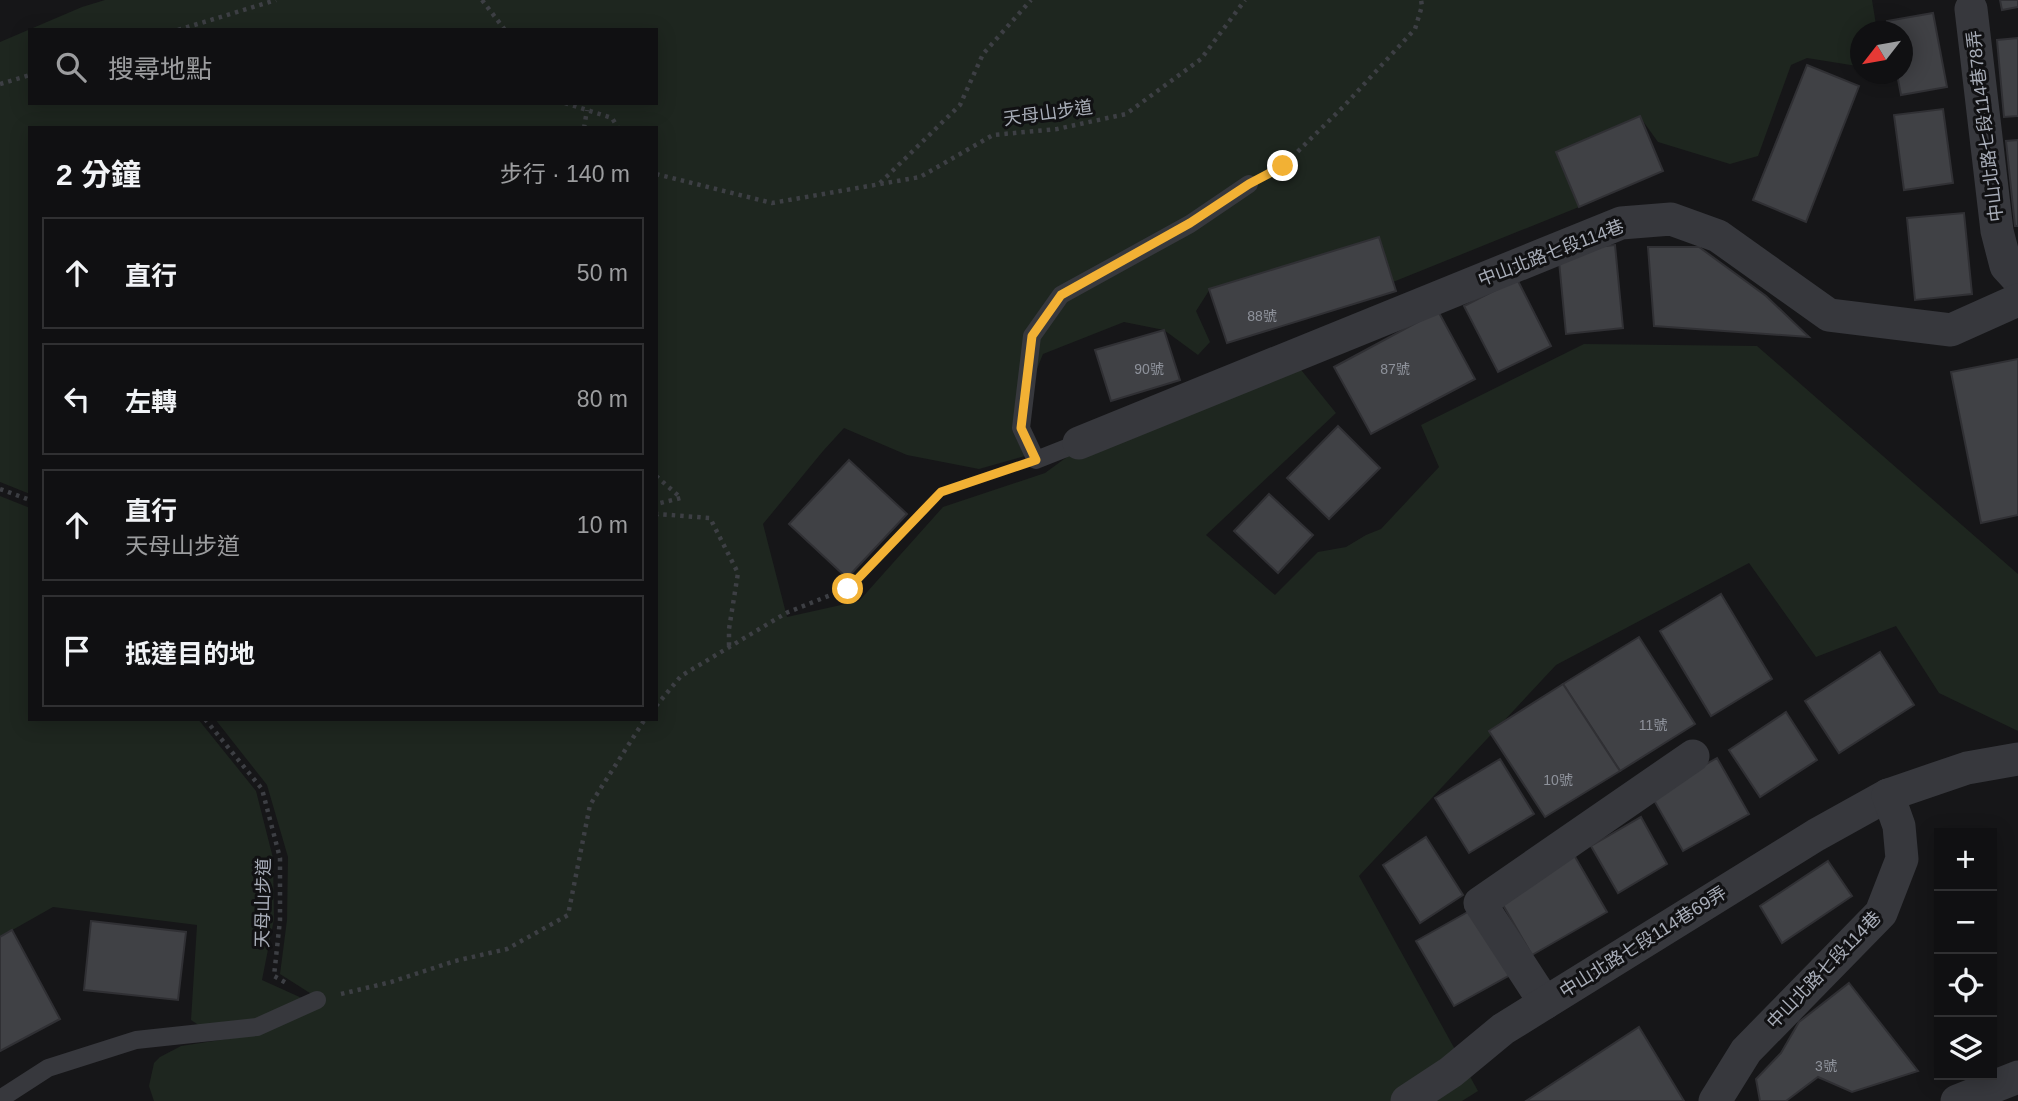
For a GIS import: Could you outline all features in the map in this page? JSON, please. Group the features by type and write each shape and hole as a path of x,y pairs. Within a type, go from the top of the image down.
{"street":[{"name":"中山北路七段114巷78弄","path":"1971,9 1997,231 2006,266 2018,279"},
{"name":"中山北路七段114巷","path":"1079,443 1621,223 1671,219 1718,236 1829,315 1951,330 2018,300"},
{"path":"1545,1003 1480,903 1693,756"},
{"path":"1888,795 1967,768 2018,759"},
{"name":"中山北路七段114巷","path":"1715,1101 1746,1051 1881,913 1902,859 1899,826 1888,795"},
{"name":"中山北路七段114巷69弄","path":"1407,1101 1451,1072 1503,1029 1816,835 1888,795"},
{"path":"1956,1101 2018,1077"}],"lane":[{"path":"1079,443 1036,460 1021,428 1032,336 1061,295 1190,223 1249,184"},
{"path":"0,1098 48,1068 136,1040 257,1027 317,1000"}],"path":[{"path":"185,28 276,0"},
{"path":"482,0 503,28"},
{"path":"880,184 961,105 983,54 1031,0"},
{"name":"天母山步道","path":"658,174 772,203 920,177 993,135 1057,129 1126,114 1201,59 1245,0"},
{"path":"1249,184 1283,166 1343,107 1415,29 1422,6 1421,0"},
{"path":"0,84 28,76"},
{"path":"571,105 612,118 617,126"},
{"path":"584,126 587,110"},
{"path":"658,704 681,676 729,647 786,613 848,589 941,492 1036,460"},
{"path":"658,478 681,498 658,504"},
{"path":"0,489 28,499"},
{"path":"658,514 710,518 738,573 729,629 729,647"},
{"name":"天母山步道","path":"207,721 262,789 280,858 280,920 274,976 317,1000"},
{"path":"317,1000 507,949 568,915 590,805 644,721"}],"shaded area":[{"path":"105,0 1872,0 1875,21 1850,21 1850,65 1807,58 1791,65 1758,156 1730,164 1658,142 1640,117 1556,152 1579,207 1393,282 1379,237 1210,289 1196,311 1210,342 1198,355 1164,330 1124,322 1043,354 1012,430 1025,456 979,469 907,455 844,428 763,524 787,617 859,601 943,507 1045,473 1082,446 1289,355 1336,413 1206,535 1275,595 1318,552 1346,547 1381,529 1439,467 1421,425 1584,344 1757,346 2018,574 2018,731 1939,693 1896,626 1816,657 1749,563 1556,665 1359,876 1478,1091 1462,1101 154,1101 149,1086 154,1063 160,1057 181,1046 253,1035 324,1002 280,974 287,920 288,857 267,785 217,721 658,721 658,126 28,126 28,493 0,482 0,42 28,30 28,105 658,105 658,28 33,28"},
{"path":"0,496 28,507 28,721 200,721 256,791 273,858 274,919 262,980 304,999 252,1021 203,1028 191,1020 197,925 53,907 0,937"}],"building":[{"path":"2000,0 2018,0 2018,7 2002,10"},
{"path":"1933,13 1947,87 1901,95 1899,84 1913,84 1913,21 1887,21"},
{"path":"2018,38 2018,116 2004,117 1997,40"},
{"path":"1807,65 1859,86 1806,222 1753,200"},
{"path":"1943,109 1953,183 1904,190 1894,115"},
{"path":"1640,116 1663,171 1579,207 1556,152"},
{"path":"2018,140 2018,226 2015,226 2006,141"},
{"path":"1964,213 1972,294 1915,300 1907,218"},
{"path":"1379,237 1396,291 1227,343 1209,289"},
{"path":"1615,245 1623,328 1566,334 1558,251"},
{"path":"1648,247 1699,247 1766,296 1809,337 1654,326"},
{"path":"1517,279 1551,346 1498,372 1464,306"},
{"path":"1438,311 1475,379 1371,434 1334,367"},
{"path":"1164,330 1180,380 1111,401 1095,350"},
{"path":"2018,359 2018,515 1981,523 1951,372"},
{"path":"1338,426 1380,468 1329,519 1287,478"},
{"path":"849,460 907,514 847,578 789,524"},
{"path":"1269,494 1313,535 1278,573 1234,531"},
{"path":"1721,594 1772,679 1711,716 1660,631"},
{"path":"1639,637 1695,724 1620,771 1563,684"},
{"path":"1880,652 1914,705 1839,753 1805,701"},
{"path":"1563,684 1620,771 1545,817 1489,731"},
{"path":"1786,712 1817,760 1760,797 1729,750"},
{"path":"1717,758 1749,814 1683,851 1651,795"},
{"path":"1500,759 1534,814 1469,853 1435,798"},
{"path":"1641,817 1667,864 1618,893 1591,846"},
{"path":"1426,837 1463,895 1420,923 1383,865"},
{"path":"1574,855 1607,912 1532,955 1499,898"},
{"path":"1828,861 1852,896 1782,943 1760,906"},
{"path":"1473,909 1510,975 1454,1006 1416,941"},
{"path":"91,921 186,932 178,1000 84,990"},
{"path":"12,930 60,1019 0,1051 0,937"},
{"path":"1849,983 1918,1071 1852,1092 1818,1077 1786,1101 1760,1101 1756,1079 1781,1053 1799,1022"},
{"path":"1639,1027 1684,1101 1526,1101"}],"route":[{"path":"848,589 941,492 1036,460 1021,428 1032,336 1061,295 1125,261 1283,166"}]}
